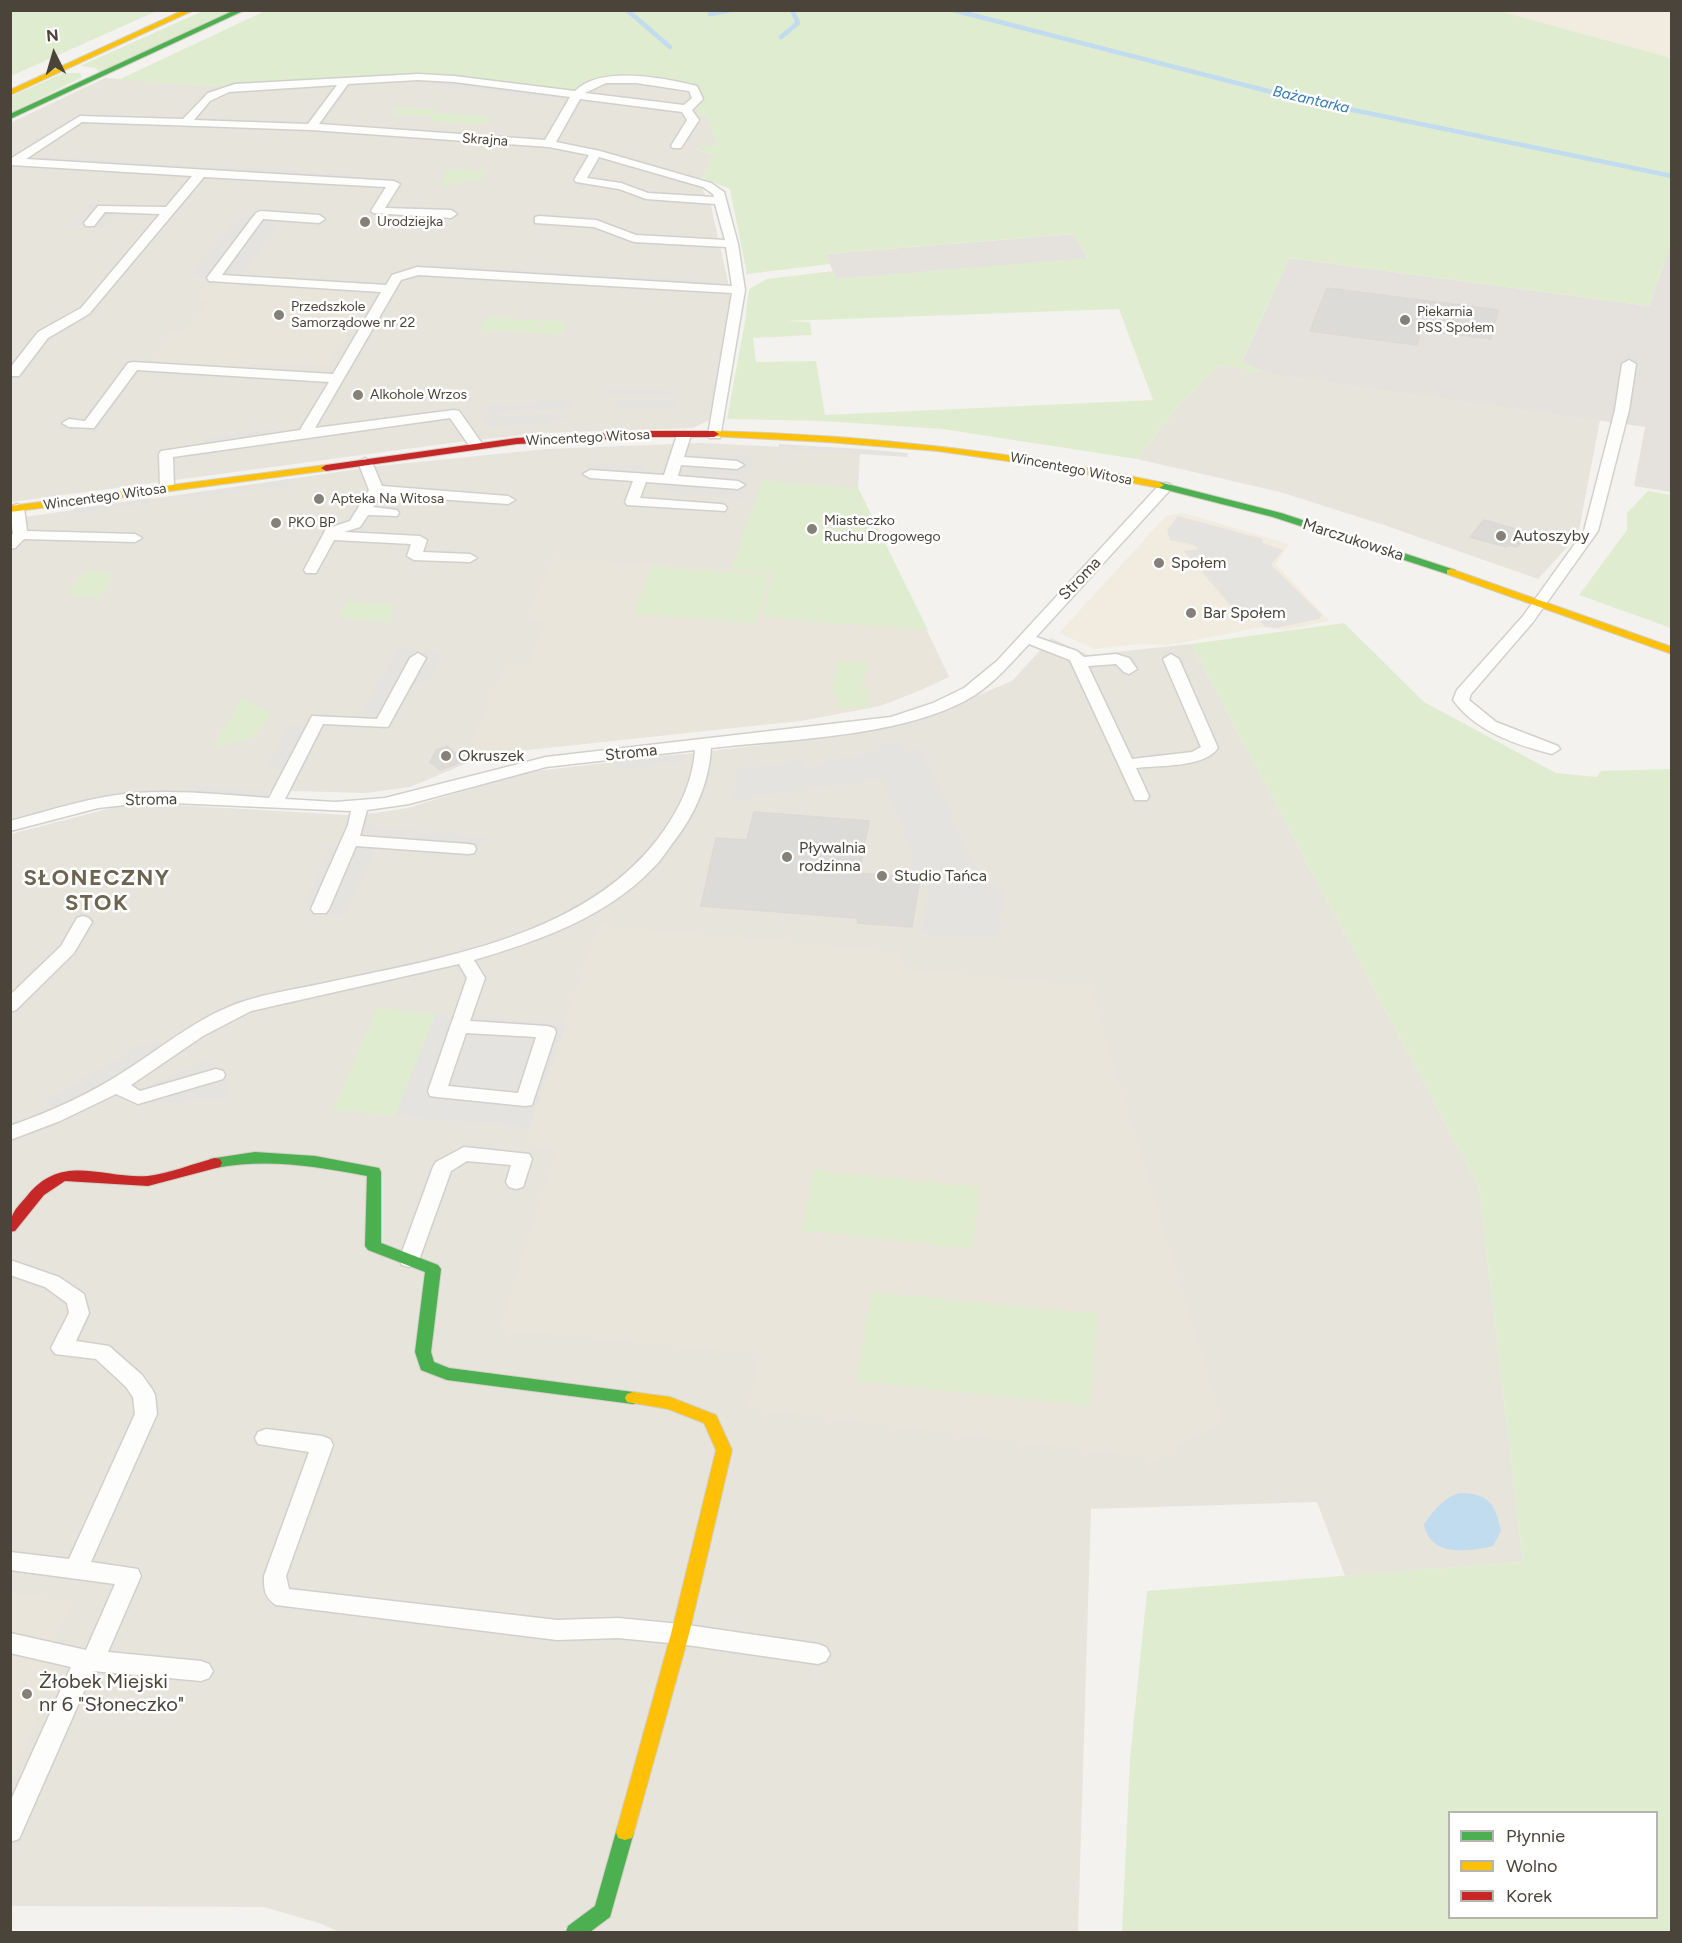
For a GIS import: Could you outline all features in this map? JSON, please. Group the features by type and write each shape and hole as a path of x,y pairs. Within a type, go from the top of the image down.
{"street":[{"path":"10,93 191,10"},
{"path":"10,117 242,10"},
{"path":"60,70 89,71 94,76 93,79"},
{"path":"186,123 206,98 217,91 235,87 418,77 454,79 578,95 686,109 698,99 693,88 630,79 614,80 585,87 578,95 549,144"},
{"path":"311,127 344,81"},
{"path":"677,146 693,120 686,109"},
{"name":"Skrajna","path":"13,162 80,120 311,127 549,144 596,153 708,185 718,192 732,244 739,290 715,435"},
{"path":"596,153 580,180 621,186 646,196 719,201"},
{"path":"13,162 394,184 377,211 451,214"},
{"path":"12,374 42,335 85,311 201,173"},
{"path":"90,223 102,208 168,212"},
{"path":"319,219 260,215 213,278 389,289"},
{"path":"539,220 596,224 634,238 732,244"},
{"path":"305,433 396,278 417,271 739,290"},
{"path":"1552,749 1501,730 1477,717 1461,700 1463,693 1538,605 1591,531 1622,410 1629,364"},
{"path":"69,423 89,425 133,366 336,378"},
{"path":"167,488 166,454 305,433 454,414 477,445"},
{"path":"670,480 684,435"},
{"name":"Wincentego Witosa","path":"14,509 167,488 217,484 477,445 570,438 684,435 809,437 933,447 1043,462 1165,487"},
{"path":"677,461 738,465"},
{"path":"365,462 376,490"},
{"path":"590,474 738,485"},
{"path":"641,478 632,502 720,508"},
{"name":"Marczukowska","path":"1165,487 1322,529 1671,651"},
{"name":"Stroma","path":"10,826 97,803 153,797 360,806 408,799 456,788 494,773 546,762 870,725 919,713 970,690 1002,664 1165,487"},
{"path":"376,490 508,500"},
{"path":"311,570 332,532 355,524 376,490"},
{"path":"14,509 15,540 135,538"},
{"path":"364,510 392,513"},
{"path":"330,536 420,540 414,556 470,558"},
{"path":"1024,638 1072,654 1079,662 1142,796"},
{"path":"274,804 318,719 382,724 418,658"},
{"path":"1079,662 1116,659 1124,661 1129,669"},
{"path":"1126,764 1194,757 1210,748 1171,659"},
{"path":"10,1133 40,1123 116,1085 199,1028 246,1007 463,956 555,926 596,903 631,879 668,840 686,810 703,762 703,745"},
{"path":"320,909 351,840 360,806"},
{"path":"351,840 468,849"},
{"path":"10,1006 68,949 83,922"},
{"path":"460,1026 547,1032 525,1100 437,1091 476,978 463,956"},
{"path":"116,1085 138,1098 216,1075"},
{"path":"409,1260 443,1167 464,1154 522,1159 516,1182"},
{"path":"10,1227 42,1187 63,1175 136,1181 165,1178 209,1164 238,1158 268,1157 374,1172 373,1246 433,1269 423,1352 427,1366 447,1374 670,1402 710,1419 724,1450 680,1634 603,1911 575,1932"},
{"path":"10,1267 52,1282 76,1299 78,1313 62,1348 102,1352 134,1381 144,1395 146,1414 76,1569"},
{"path":"266,1438 322,1445 275,1576 276,1593 284,1598 557,1630 618,1628 680,1634 818,1654"},
{"path":"10,1561 130,1576 10,1831"},
{"path":"10,1643 89,1660 201,1671"}],"shaded area":[{"path":"1499,11 1671,11 1671,58"},
{"path":"419,75 586,83 619,77 699,86 703,100 698,114 707,115 717,145 694,149 712,154 711,162 702,178 697,179 711,206 732,300 709,420 693,428 540,433 451,443 11,502 10,123 105,78 219,86"},
{"path":"437,80 553,94 547,98 428,83"},
{"path":"43,156 201,166 198,170 39,161"},
{"path":"208,166 352,174 348,179 204,171"},
{"path":"91,203 101,204 85,223 99,223 111,210 119,211 104,227 72,225"},
{"path":"239,216 254,217 207,277 190,276"},
{"path":"262,217 282,219 240,277 218,276"},
{"path":"1074,234 1088,259 836,279 826,254"},
{"path":"1671,244 1671,492 1634,486 1645,427 1266,373 1242,362 1289,258 1649,306"},
{"path":"427,264 705,280 703,285 426,268"},
{"name":"Przedszkole Samorządowe nr 22","path":"210,281 251,287 258,285 350,291 371,297 326,366 254,363 250,368 149,362 170,333 185,334 209,301 196,300"},
{"path":"1218,365 1600,420 1578,535 1538,579 1384,525 1280,492 1137,459 1179,405"},
{"path":"607,388 666,390 679,396 605,394"},
{"path":"571,400 571,408 483,415 481,406"},
{"path":"611,400 677,400 677,407 609,406"},
{"path":"568,412 564,421 486,428 483,418"},
{"path":"275,428 285,433 203,444 209,437"},
{"path":"703,443 860,451 858,488 949,677 879,706 799,721 517,751 477,759 410,787 366,793 294,791 125,794 98,797 11,821 11,519 380,466 546,449"},
{"path":"779,444 908,453 907,457 779,449"},
{"path":"690,453 753,456 748,475 684,472"},
{"path":"590,463 645,466 640,481 584,477"},
{"path":"682,474 749,478 744,498 659,493 662,485 678,486"},
{"path":"290,479 291,485 187,499 186,494"},
{"path":"762,481 858,488 949,677 880,706 806,720 517,751 477,759 473,737 506,665 528,666 545,622 525,620 552,558 731,570"},
{"path":"151,498 152,503 74,515 73,509"},
{"path":"1183,513 1289,544 1276,564 1329,621 1286,630 1261,627 1169,645 1138,644 1095,649 1059,633 1166,516"},
{"path":"1178,516 1263,539 1263,543 1283,550 1271,565 1322,615 1319,619 1277,628 1265,627 1253,612 1238,614 1184,551 1198,549 1194,545 1170,540 1167,530"},
{"path":"1051,638 1088,655 1191,644 1479,1187 1523,1562 1345,1576 1317,1502 1091,1509 1078,1932 339,1932 322,1924 264,1907 11,1906 11,834 115,807 157,804 347,815 376,813 407,808 527,772 849,735 923,718 1012,681"},
{"path":"398,648 418,651 382,716 361,714"},
{"path":"424,651 444,653 426,684 408,683"},
{"path":"290,725 306,725 283,769 268,767"},
{"path":"901,741 905,752 922,749 979,878 964,881 965,884 1004,888 1000,936 974,938 921,933 931,876 912,874 912,849 882,779 733,800 737,769 803,760 807,768 842,758 881,751 878,744"},
{"path":"683,754 684,763 614,769 612,760"},
{"path":"189,785 270,791 266,799 185,793"},
{"path":"361,825 489,837 481,847 358,834"},
{"path":"348,840 318,907 303,906 331,846"},
{"path":"358,847 377,848 344,916 326,916"},
{"path":"598,925 897,952 905,969 1090,986 1222,1421 1156,1459 748,1408 759,1354 499,1329 557,1149 526,1145 529,1127"},
{"path":"436,1014 566,1024 529,1127 395,1116"},
{"path":"166,1042 119,1076 54,1109 45,1099 120,1059 139,1044"},
{"path":"210,1059 229,1085 229,1099 146,1104 146,1086"},
{"name":"Żłobek Miejski nr 6 \"Słoneczko\"","path":"11,1594 72,1602 40,1674 44,1703 11,1782"}],"green space":[{"path":"11,10 157,10 157,11 11,76"},
{"path":"267,10 1499,11 1671,58 1671,244 1649,306 1289,258 1242,362 1266,373 1218,365 1179,405 1137,459 942,429 824,421 727,419 749,289 767,279 833,271 836,279 1088,258 1073,234 826,254 830,264 747,274 730,189 702,178 711,162 712,154 692,148 717,145 707,115 696,112 703,100 699,86 650,79 619,78 587,84 570,91 419,75 219,86 118,80","holes":["1119,309 1153,400 825,415 816,361 756,362 753,338 812,335 810,322 786,321"]},
{"path":"203,11 233,11 100,73 96,68 80,66"},
{"path":"64,73 80,73 82,77 11,113 10,97"},
{"path":"396,107 435,110 433,113 491,117 486,125 430,121 433,116 391,114"},
{"path":"448,169 486,171 481,179 440,186"},
{"path":"487,317 567,322 561,335 479,329"},
{"name":"Miasteczko Ruchu Drogowego","path":"762,481 858,488 928,630 785,619 762,615 774,573 731,570"},
{"path":"1648,491 1671,495 1671,628 1579,595 1627,530 1627,513"},
{"path":"651,566 770,575 756,623 634,614"},
{"path":"85,571 111,574 112,582 97,598 67,594"},
{"path":"347,602 392,604 391,622 338,618"},
{"path":"1344,623 1424,702 1556,773 1597,777 1601,771 1671,769 1671,1932 1122,1932 1130,1759 1147,1591 1523,1562 1479,1187 1191,644"},
{"path":"837,661 867,662 863,689 870,690 868,706 835,708 837,694 832,693"},
{"path":"242,697 271,714 254,737 213,748"},
{"path":"377,1008 436,1014 395,1116 333,1110"},
{"path":"814,1170 981,1187 972,1249 801,1230"},
{"path":"872,1292 1098,1314 1090,1406 856,1381"}],"water":[{"path":"1459,1493 1477,1495 1493,1507 1501,1531 1493,1546 1472,1550 1451,1550 1434,1542 1428,1535 1424,1524 1427,1519 1444,1501"}],"building":[{"name":"Piekarnia PSS Społem","path":"1327,288 1498,310 1491,339 1421,330 1417,345 1310,331"},
{"name":"Autoszyby","path":"1484,520 1530,533 1517,547 1508,545 1506,547 1470,537"},
{"name":"Okruszek","path":"447,746 464,761 440,770 430,762 436,750"},
{"name":"Pływalnia rodzinna","path":"754,812 869,821 859,873 920,878 912,927 858,923 857,918 701,906 716,838 747,840"}],"waterway":[{"path":"627,10 670,47"},
{"path":"710,14 731,10"},
{"path":"781,37 798,23 792,10"},
{"name":"Bażantarka","path":"953,10 1295,98 1672,176"}],"traffic: fast":[{"path":"10,117 242,10"},
{"path":"1159,485 1277,515 1451,572"},
{"path":"215,1163 255,1157 295,1158 374,1172 373,1246 433,1269 423,1352 427,1366 447,1374 633,1398"},
{"path":"575,1932 603,1911 625,1832"}],"traffic: slow":[{"path":"10,93 191,10"},
{"path":"714,434 827,439 938,448 1104,473 1159,485"},
{"path":"10,509 326,468"},
{"path":"1451,572 1672,651"},
{"path":"625,1832 680,1634 724,1450 710,1419 670,1403 633,1398"}],"traffic: jam":[{"path":"326,468 517,441 649,434 714,434"},
{"path":"10,1227 39,1191 62,1176 76,1175 148,1181 215,1163"}],"place":[{"name":"Urodziejka","path":"365,222"},
{"name":"Przedszkole Samorządowe nr 22","path":"279,315"},
{"name":"Piekarnia PSS Społem","path":"1405,320"},
{"name":"Alkohole Wrzos","path":"358,395"},
{"name":"Apteka Na Witosa","path":"319,499"},
{"name":"PKO BP","path":"276,523"},
{"name":"Miasteczko Ruchu Drogowego","path":"812,529"},
{"name":"Autoszyby","path":"1501,536"},
{"name":"Społem","path":"1159,563"},
{"name":"Bar Społem","path":"1191,613"},
{"name":"Okruszek","path":"446,756"},
{"name":"Pływalnia rodzinna","path":"787,857"},
{"name":"Studio Tańca","path":"882,876"},
{"name":"Żłobek Miejski nr 6 \"Słoneczko\"","path":"27,1694"}],"district":[{"name":"SŁONECZNY STOK","path":"97,892"}]}
